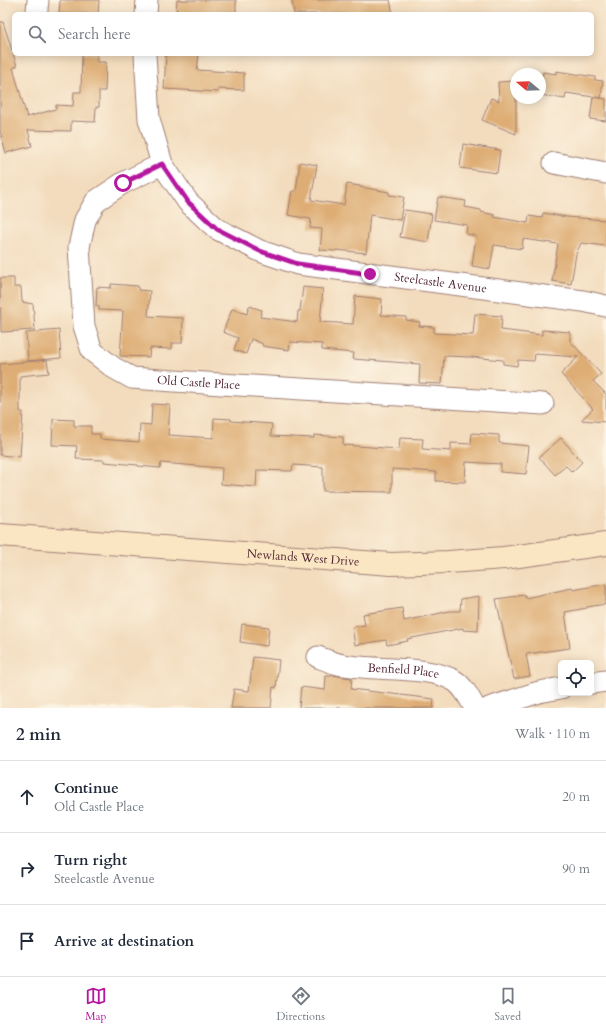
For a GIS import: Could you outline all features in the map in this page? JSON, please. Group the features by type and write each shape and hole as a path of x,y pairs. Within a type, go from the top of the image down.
{"street":[{"path":"146,12 147,0"},
{"name":"Steelcastle Avenue","path":"145,56 148,115 162,164 188,202 217,229 260,251 298,264 575,300 606,306"},
{"path":"554,163 606,173"},
{"name":"Old Castle Place","path":"162,164 123,183 96,201 85,220 79,247 84,326 92,351 114,368 132,378 544,404"},
{"name":"Newlands West Drive","path":"0,535 391,564 504,558 606,544"},
{"name":"Benfield Place","path":"318,657 344,665 425,672 442,675 456,682 466,692 475,708"},
{"path":"594,683 606,681"},
{"path":"489,708 541,700 558,690"}],"building":[{"path":"60,0 99,0 98,12 59,12"},
{"path":"177,0 236,0 236,12 176,12"},
{"path":"292,0 390,0 393,12 294,12"},
{"path":"0,22 3,22 12,50 12,56 14,56 17,66 13,68 27,117 56,109 56,105 73,106 74,92 81,92 82,56 97,56 97,62 106,62 105,91 99,91 99,107 96,107 95,122 71,121 71,131 28,130 32,146 6,153 0,131"},
{"path":"166,56 199,56 197,70 244,73 244,90 218,89 218,92 164,89"},
{"path":"556,71 595,77 595,80 603,81 601,98 566,93 565,99 546,96 546,72 556,74"},
{"path":"510,81 510,104 516,104 516,134 482,120 491,98 499,101 498,82"},
{"path":"593,97 606,99 606,121 590,119"},
{"path":"463,144 500,150 497,173 460,168"},
{"path":"300,162 317,165 311,200 344,205 347,184 389,192 389,195 404,197 400,220 370,215 366,253 320,250 322,229 310,228 311,219 288,215 292,191 296,191"},
{"path":"438,197 466,201 465,207 481,210 481,212 495,215 494,217 528,223 529,216 542,218 543,213 567,217 606,220 606,246 581,243 576,254 571,284 552,281 558,244 523,239 522,249 494,245 490,269 472,266 476,236 466,234 467,225 434,220"},
{"path":"405,210 432,214 428,242 400,237"},
{"path":"0,278 14,278 14,287 21,287 22,302 33,304 35,330 1,332"},
{"path":"111,284 138,286 138,290 150,291 148,316 183,318 182,343 172,343 172,349 150,348 149,357 120,356 123,311 99,310 99,306 96,306 97,287 111,288"},
{"path":"303,287 323,289 320,322 353,324 355,296 382,299 381,315 406,317 406,320 420,322 419,326 434,327 434,333 473,335 475,314 502,316 501,330 542,335 542,330 570,332 570,341 601,374 593,381 606,394 606,422 581,420 593,409 561,374 578,357 535,354 534,361 518,360 517,366 503,364 503,360 444,356 442,384 419,383 420,364 353,359 354,353 322,350 322,344 290,342 289,350 262,346 263,344 251,339 246,354 234,350 238,338 223,332 232,309 247,314 249,306 262,310 260,317 297,322"},
{"path":"59,330 61,358 28,361 26,333"},
{"path":"47,360 49,373 20,376 20,412 23,412 20,457 0,455 0,364"},
{"path":"152,404 170,405 168,435 213,438 214,418 231,419 231,421 272,424 271,436 314,438 314,435 343,437 343,445 399,449 400,438 423,439 422,449 451,451 451,443 471,444 472,433 499,435 499,443 529,446 526,474 500,472 501,464 466,462 465,482 436,481 436,472 392,469 392,492 323,491 323,467 293,465 292,471 257,470 256,487 221,484 222,468 161,463 160,468 104,462 104,460 76,459 77,446 52,445 53,419 74,420 74,426 91,426 91,434 100,434 100,439 139,442 140,424 151,425"},
{"path":"561,438 582,462 572,472 566,466 555,475 539,457"},
{"path":"606,584 606,604 565,612 570,648 526,654 530,676 514,679 496,599 525,595 525,598 572,588 573,590"},
{"path":"479,596 478,631 463,630 463,628 407,639 408,641 387,645 386,640 355,645 352,627 365,625 363,614 402,608 404,621 450,611 460,611 461,599"},
{"path":"242,624 269,627 267,646 240,642"},
{"path":"253,657 279,660 276,688 273,687 271,708 231,708 234,689 249,691"},
{"path":"331,675 352,678 351,689 434,699 433,708 299,708 301,687 325,690 326,676"}],"route":[{"path":"123,183 162,164 188,202 217,229 260,251 298,264 370,274"}]}
